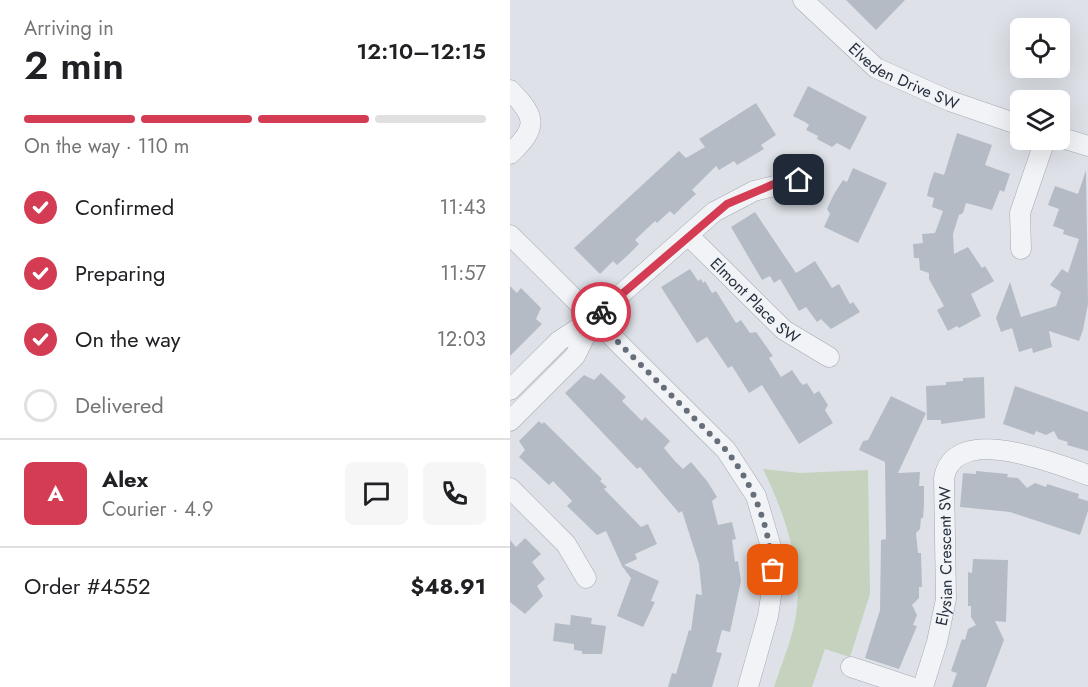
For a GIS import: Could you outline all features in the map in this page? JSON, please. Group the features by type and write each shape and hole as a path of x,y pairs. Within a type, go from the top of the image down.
{"street":[{"name":"Elveden Drive SW","path":"803,0 850,47 876,68 950,101 1010,122"},
{"path":"510,90 527,108 531,124 527,138 510,154"},
{"path":"1070,140 1088,146"},
{"path":"1021,249 1020,213 1042,150"},
{"path":"510,390 559,341 594,318 714,212 735,200 774,184 799,180"},
{"name":"Elmont Place SW","path":"688,234 783,330 829,357"},
{"path":"510,235 726,450 756,496 766,525 773,570 768,616 748,687"},
{"path":"510,421 575,356 594,318"},
{"path":"525,375 541,390"},
{"name":"Elysian Crescent SW","path":"923,687 937,642 946,599 944,478 948,463 963,451 1008,452 1088,475"},
{"path":"510,488 566,544 586,578"},
{"path":"852,667 912,687"}],"green space":[{"path":"763,469 800,473 868,470 870,594 850,657 825,649 812,687 774,687 794,627 798,589 793,553 784,518"}],"building":[{"path":"846,0 905,0 876,30"},
{"path":"808,86 867,117 850,150 837,143 832,147 817,139 818,136 806,130 809,125 793,116"},
{"path":"756,103 776,135 761,145 764,149 737,165 734,161 719,170 716,166 692,190 696,194 674,215 670,211 657,223 655,221 635,240 639,244 627,256 617,265 613,261 600,274 574,248 679,151 686,158 705,147 699,139"},
{"path":"957,133 992,145 985,165 1010,174 1004,192 1000,190 992,210 966,203 963,213 959,215 953,234 954,254 968,247 982,268 985,266 994,281 971,294 981,316 959,328 957,326 948,331 937,310 944,306 929,279 929,273 920,270 919,258 914,258 913,244 923,243 922,234 935,233 943,211 932,207 934,198 927,196 934,172 944,175"},
{"path":"853,168 887,183 858,243 824,227 830,214 827,209 834,194 843,180 847,182"},
{"path":"1086,170 1088,304 1079,341 1049,331 1052,347 1033,353 1032,348 1019,352 1012,328 1001,332 996,318 1010,282 1021,317 1056,306 1061,292 1050,285 1062,269 1068,273 1079,239 1063,234 1064,230 1053,226 1059,209 1048,205 1055,186 1078,194"},
{"path":"755,212 796,273 815,261 832,288 839,284 850,304 853,302 860,312 831,329 821,319 817,322 806,307 799,311 780,279 774,283 770,276 762,280 731,227"},
{"path":"690,269 698,281 701,279 703,283 705,281 712,293 716,291 736,323 741,320 750,333 756,332 773,356 769,358 781,377 792,370 803,385 807,383 814,394 819,391 828,405 825,410 833,423 799,444 762,385 749,393 732,366 728,368 707,337 697,343 661,287"},
{"path":"510,286 517,293 521,288 541,308 536,319 542,324 510,356"},
{"path":"601,373 626,397 622,401 642,421 645,417 670,441 664,448 674,460 683,469 691,462 707,481 717,497 712,501 718,525 732,522 736,539 732,540 735,562 738,561 741,581 730,632 722,630 716,652 722,653 712,687 668,687 672,673 676,674 689,630 691,631 696,594 702,595 699,564 682,511 679,513 640,467 637,469 565,393 584,375 594,380"},
{"path":"984,377 985,418 941,424 941,420 927,420 926,386 946,385 946,382 963,381 963,378"},
{"path":"1015,386 1088,412 1088,451 1067,445 1068,442 1058,439 1054,431 1046,435 1036,431 1034,435 1003,424"},
{"path":"891,396 926,413 898,473 920,472 919,486 924,486 923,518 921,518 920,529 916,533 918,553 921,553 922,587 919,587 919,598 912,605 917,615 913,625 917,626 899,669 865,658 880,610 881,540 886,539 885,462 859,450 863,441 868,440"},
{"path":"539,421 542,424 544,422 602,479 600,481 607,487 604,489 641,527 648,524 657,544 635,554 637,559 624,565 659,581 651,601 655,602 643,627 617,616 631,578 622,566 606,531 597,535 567,506 572,501 553,481 549,485 519,457 525,450 519,441"},
{"path":"976,471 1008,474 1007,477 1018,478 1027,488 1035,483 1046,487 1047,484 1079,494 1078,498 1088,501 1088,511 1080,535 1010,512 960,507 963,473 976,474"},
{"path":"525,538 541,554 532,562 545,579 537,586 543,596 525,614 510,602 510,540 516,547"},
{"path":"973,559 1008,560 1006,622 995,621 1004,640 986,687 952,687 957,673 951,671 962,639 965,640 968,629 976,625 971,617 971,606 968,606 968,572 972,573"},
{"path":"571,615 592,618 591,624 606,626 602,654 582,654 582,651 574,650 574,644 553,641 555,623 570,625"}],"way so far":[{"path":"601,312 594,318 726,450 742,473 756,496 766,525 773,570"}],"route":[{"path":"601,312 714,212 754,191 774,184 799,180"}]}
